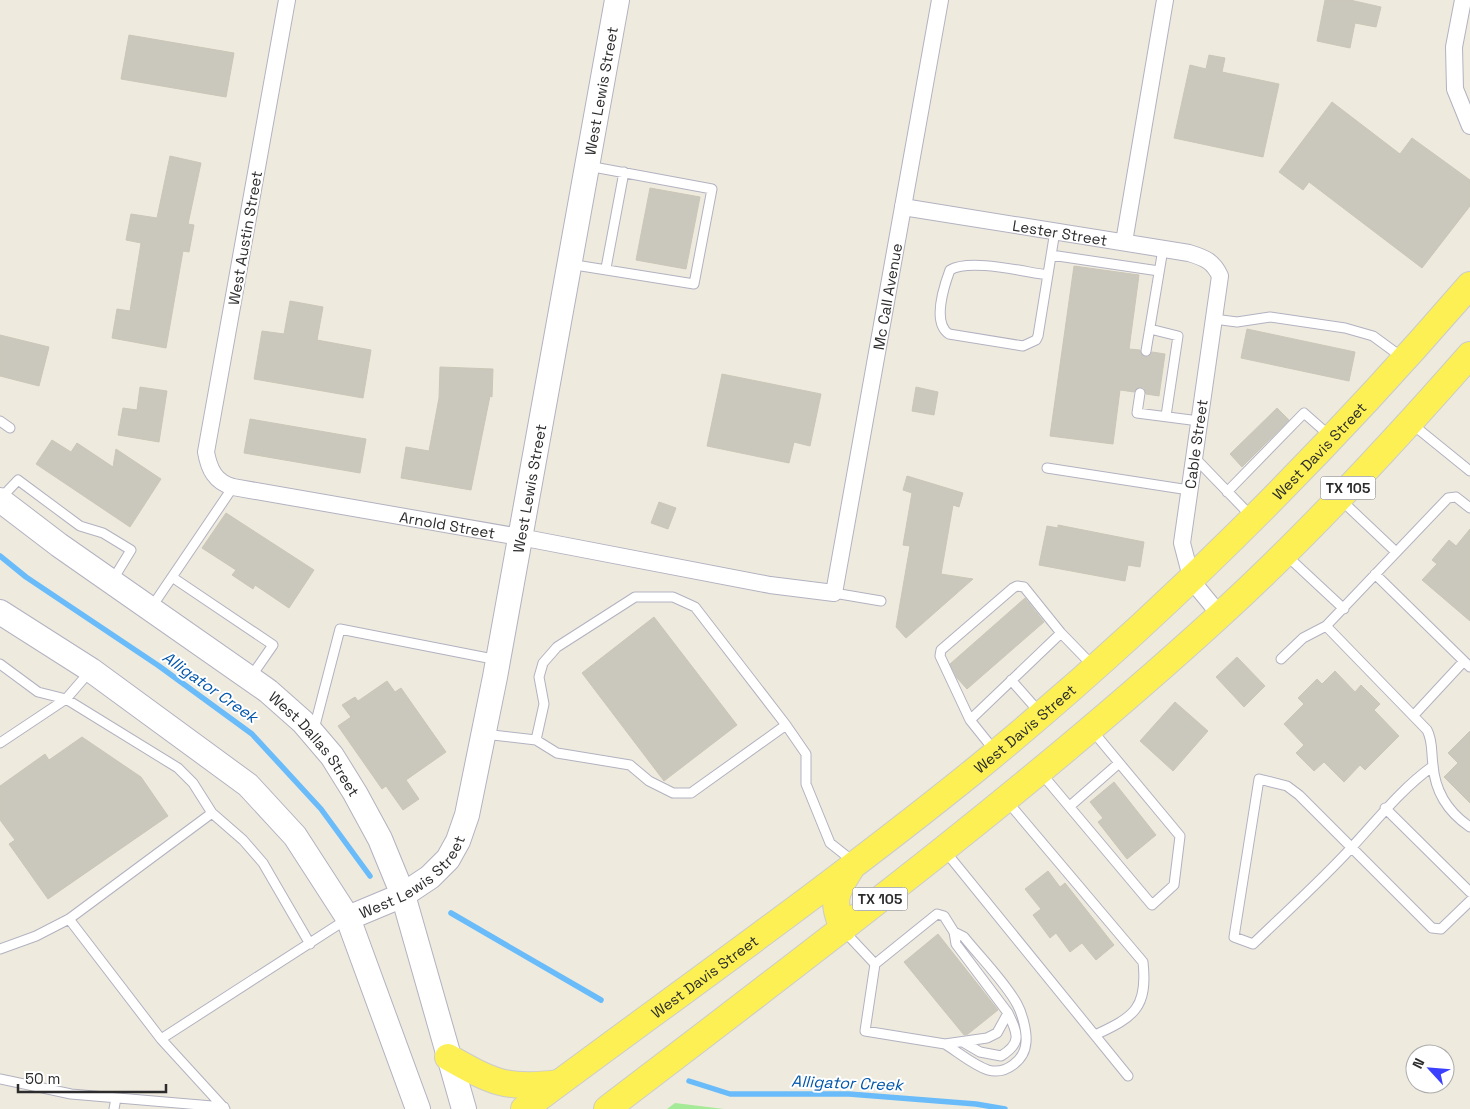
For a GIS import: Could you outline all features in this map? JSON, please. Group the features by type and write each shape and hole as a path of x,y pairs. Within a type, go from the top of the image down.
{"main road":[{"name":"West Davis Street","path":"524,1109 855,863 996,752 1095,668 1192,580 1254,519 1405,360 1470,285"},
{"name":"TX 105","path":"607,1109 842,929 1006,799 1090,729 1220,615 1284,553 1470,355"},
{"path":"842,929 834,908 839,887 855,863"},
{"path":"448,1057 481,1076 502,1083 528,1087 559,1083"}],"street":[{"name":"West Austin Street","path":"213,474 208,464 206,452 287,0"},
{"name":"West Lewis Street","path":"348,918 403,895 430,877 448,859 458,841 467,815 498,660 616,0"},
{"name":"Mc Call Avenue","path":"834,593 940,0"},
{"path":"1124,242 1165,0"},
{"path":"1463,0 1454,47 1455,89 1470,126"},
{"name":"Lester Street","path":"903,207 1163,248 1206,258 1214,264"},
{"name":"Cable Street","path":"1214,264 1220,276 1182,542 1192,580 1220,615"},
{"name":"Arnold Street","path":"213,474 223,484 234,487 520,537 770,585 834,593"},
{"name":"West Dallas Street","path":"0,500 59,545 275,697 313,734 332,756 380,839 403,895 464,1109"},
{"path":"0,612 92,670 248,785 295,836 348,918 418,1109"}],"lane":[{"path":"569,264 606,268 694,284 707,217 712,189 587,166"},
{"path":"606,268 624,172"},
{"path":"1048,275 977,265 958,265 950,270 946,282 940,318 942,326 949,334 1023,346 1030,344 1038,336 1048,275 1055,231"},
{"path":"1146,351 1163,248"},
{"path":"1051,255 1159,271"},
{"path":"1214,320 1237,322 1270,316 1345,328 1373,336 1405,360"},
{"path":"1150,330 1178,336 1166,416"},
{"path":"1140,393 1138,413 1199,421"},
{"path":"1227,492 1304,413 1332,438"},
{"path":"0,421 10,428"},
{"path":"1409,422 1470,471"},
{"path":"1194,457 1254,519"},
{"path":"1047,468 1189,490"},
{"path":"0,500 18,480 80,526 103,533 131,550 112,581"},
{"path":"151,608 234,487"},
{"path":"1338,497 1396,552"},
{"path":"1281,659 1303,638 1326,626 1344,609 1448,498 1456,497 1470,508"},
{"path":"1284,553 1344,609"},
{"path":"1375,574 1467,664 1414,715"},
{"path":"172,577 273,646 250,678"},
{"path":"996,752 970,720 946,671 940,656 941,650 1018,586 1024,587 1061,633 1095,668"},
{"path":"834,593 881,601"},
{"path":"536,740 544,704 539,677 542,663 557,647 634,597 673,597 695,607 786,725 806,754 806,784 830,843 855,863"},
{"path":"1326,626 1414,715 1430,736 1436,788 1444,801 1470,828"},
{"path":"313,734 340,629 498,660"},
{"path":"970,720 1061,633"},
{"path":"0,664 38,692 66,699 178,768 194,783 212,813 243,840 263,863 310,944"},
{"path":"0,743 66,699 92,670"},
{"path":"1011,680 1041,714"},
{"path":"484,734 536,740 557,753 630,765 649,781 673,793 691,792 786,725"},
{"path":"1040,771 1152,905 1174,885 1180,836 1090,729"},
{"path":"1070,806 1119,763"},
{"path":"1433,766 1417,777 1385,808 1352,848 1253,944 1234,937 1259,779 1287,786 1352,848 1432,928 1440,929 1470,901"},
{"path":"1006,799 1143,962 1145,982 1143,999 1130,1016 1094,1035"},
{"path":"1385,808 1470,892"},
{"path":"0,949 36,936 69,918 212,813"},
{"path":"944,848 1128,1076"},
{"path":"963,1042 980,1052 1001,1056 1015,1044 1017,1036 1008,1014 956,944 954,932 944,916 937,914 875,964 865,1031 944,1044 963,1042 987,1038 997,1033 1008,1014"},
{"path":"69,918 161,1039 224,1108"},
{"path":"161,1039 348,918"},
{"path":"842,929 875,964"},
{"path":"944,1044 988,1070 999,1071 1011,1067 1021,1057 1026,1042 1017,1005 964,937 954,932"},
{"path":"0,1079 71,1094 224,1108"},
{"path":"114,1109 116,1098"}],"green space":[{"path":"675,1103 724,1109 667,1109"}],"building":[{"path":"1325,0 1350,0 1381,7 1376,27 1355,23 1350,48 1317,41"},
{"path":"129,35 234,53 226,97 121,79"},
{"path":"1209,55 1225,58 1222,72 1279,84 1263,157 1174,138 1190,65 1206,69"},
{"path":"1332,102 1400,154 1412,138 1470,180 1470,206 1422,268 1309,182 1303,190 1279,172"},
{"path":"170,156 201,163 188,224 194,225 189,252 183,251 166,348 112,338 117,309 130,311 141,243 126,240 131,214 157,218"},
{"path":"650,188 700,197 686,269 636,260"},
{"path":"1074,266 1139,275 1129,349 1140,350 1145,357 1152,352 1165,354 1159,396 1146,394 1144,388 1140,387 1134,392 1120,390 1113,444 1050,436"},
{"path":"290,301 323,307 317,340 371,350 363,398 254,379 262,331 284,334"},
{"path":"1247,329 1355,352 1349,381 1241,358"},
{"path":"0,335 49,347 39,386 0,376"},
{"path":"440,367 493,369 492,397 490,396 471,490 401,478 406,447 429,451 439,398"},
{"path":"722,374 821,394 810,446 794,442 789,463 707,446"},
{"path":"140,387 167,391 159,442 118,435 123,408 137,410"},
{"path":"916,387 938,392 934,415 912,411"},
{"path":"1277,408 1289,420 1242,467 1230,454"},
{"path":"250,419 366,439 360,473 244,453"},
{"path":"52,440 71,452 77,443 113,467 116,449 161,479 130,527 36,464"},
{"path":"907,476 963,493 959,507 953,505 941,574 973,579 906,638 896,627 910,546 903,545 912,493 903,490"},
{"path":"659,502 676,508 668,529 651,523"},
{"path":"226,513 314,570 289,608 255,585 253,589 232,575 236,570 202,548"},
{"path":"1058,525 1144,542 1140,567 1128,565 1125,581 1039,565 1047,526 1058,528"},
{"path":"1470,529 1470,621 1422,580 1437,564 1432,560 1449,540 1456,546"},
{"path":"1025,598 1044,622 967,689 957,678 950,664"},
{"path":"654,617 737,725 664,781 582,673"},
{"path":"1237,657 1265,686 1244,707 1216,677"},
{"path":"1335,671 1355,692 1361,685 1380,704 1374,710 1399,736 1365,770 1360,765 1344,782 1324,762 1314,771 1296,753 1304,745 1284,724 1304,704 1298,698 1317,679 1322,684"},
{"path":"387,681 395,692 401,688 446,752 406,780 419,799 403,810 386,786 382,789 338,726 351,717 342,705 355,697 358,701"},
{"path":"1175,702 1208,731 1173,771 1140,741"},
{"path":"1470,731 1470,803 1444,777 1458,763 1448,753"},
{"path":"82,737 141,777 168,816 48,899 9,844 15,840 0,820 0,786 45,754 49,760"},
{"path":"1114,782 1156,835 1127,859 1098,822 1103,818 1090,802"},
{"path":"1048,871 1060,887 1065,883 1114,945 1096,960 1082,943 1070,952 1056,933 1050,938 1033,915 1041,909 1025,889"},
{"path":"938,934 998,1010 968,1034 964,1035 904,962"}],"waterway":[{"name":"Alligator Creek","path":"0,556 26,577 159,666 252,734 321,809 370,876"},
{"name":"Alligator Creek","path":"451,913 601,1000"},
{"name":"Alligator Creek","path":"689,1081 730,1094 849,1094 976,1104 1005,1109"}]}
